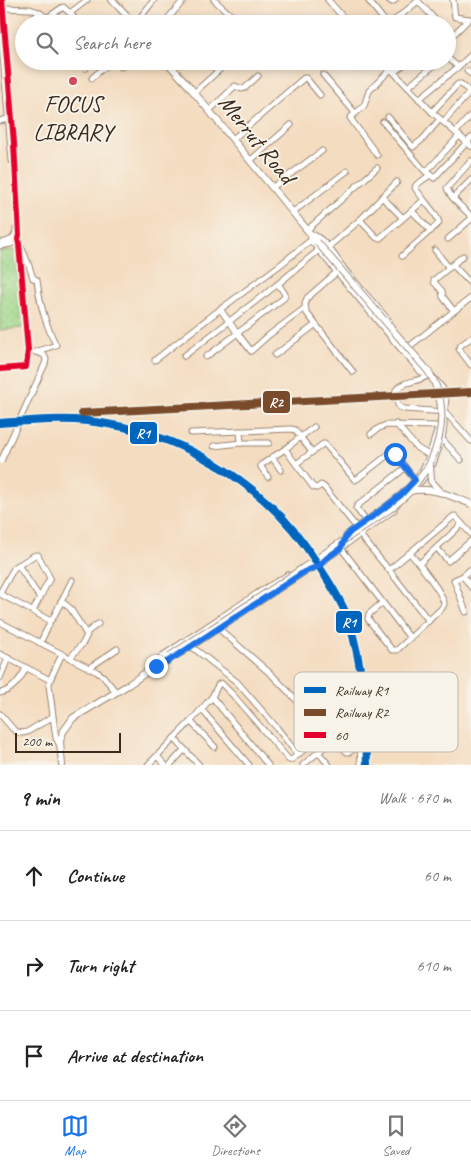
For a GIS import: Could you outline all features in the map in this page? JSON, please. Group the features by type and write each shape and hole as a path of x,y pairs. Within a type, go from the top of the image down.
{"main road":[{"path":"112,0 128,15"},
{"path":"118,0 129,15"},
{"name":"Merrut Road","path":"174,70 195,92 312,236 435,381 442,410 441,428 430,464"},
{"path":"62,765 60,742 63,732 73,718 136,680 393,507 410,491 430,464"},
{"path":"430,464 431,481 441,492"},
{"path":"410,491 429,490 441,492 471,504"}],"street":[{"path":"0,369 26,367 28,350 19,253 15,152 2,0"},
{"path":"53,15 63,7 71,15 87,0"},
{"path":"142,15 154,0"},
{"path":"171,15 184,0"},
{"path":"214,0 231,15"},
{"path":"328,0 341,15"},
{"path":"368,0 381,15"},
{"path":"389,0 392,2 395,0"},
{"path":"453,0 455,15"},
{"path":"400,15 418,1 430,15"},
{"path":"3,8 26,8 40,12 42,15"},
{"path":"37,15 40,12"},
{"path":"456,17 470,17"},
{"path":"456,32 470,17"},
{"path":"0,21 16,233 14,238 0,244"},
{"path":"458,67 471,55"},
{"path":"92,78 101,70"},
{"path":"195,92 219,70"},
{"path":"408,87 428,70"},
{"path":"419,99 454,70"},
{"path":"377,155 350,118 366,103 369,91 392,71 432,112 470,142 435,178 428,174 388,117"},
{"path":"323,75 356,113"},
{"path":"210,110 235,86 242,89 245,88 258,76"},
{"path":"233,139 304,78 320,94"},
{"path":"410,149 423,139 470,92 461,84 458,84 432,112"},
{"path":"402,256 431,231 438,224 439,220 415,188 416,185 428,174 471,115"},
{"path":"0,121 8,119"},
{"path":"383,122 410,149"},
{"path":"250,160 291,126"},
{"path":"273,187 322,151"},
{"path":"448,239 471,218 447,191 447,188 471,161"},
{"path":"155,360 220,309 280,266 312,236 377,168"},
{"path":"293,212 347,170"},
{"path":"453,198 471,180"},
{"path":"328,247 360,220 397,182"},
{"path":"382,197 403,218"},
{"path":"360,220 378,239 424,200"},
{"path":"412,211 431,231"},
{"path":"156,666 165,663 304,572 319,566 327,558 403,502 437,456 444,427 446,397 440,384 328,247 316,236 312,236"},
{"path":"312,236 319,250 395,342 420,371 435,379"},
{"path":"0,244 19,242"},
{"path":"19,242 33,278 37,280 42,311 56,345 35,352"},
{"path":"184,356 319,250"},
{"path":"435,250 471,284"},
{"path":"454,310 442,297 442,291 434,281 463,256"},
{"path":"337,272 307,298 305,308 315,325 353,372"},
{"path":"206,357 284,298 285,294 278,284"},
{"path":"410,346 454,310 470,301"},
{"path":"220,309 250,350 253,350 305,308"},
{"path":"275,355 315,325"},
{"path":"471,338 460,345 459,349 471,365"},
{"path":"0,462 45,364 46,359 44,355 28,350"},
{"path":"396,390 400,386 427,376"},
{"path":"397,401 400,408 444,414 471,440"},
{"path":"422,475 444,414"},
{"path":"371,434 383,426 396,424 439,426"},
{"path":"396,424 416,448 429,455"},
{"path":"268,477 261,466 314,427"},
{"path":"191,433 291,429 295,430 312,452"},
{"path":"240,431 241,443"},
{"path":"442,438 461,460"},
{"path":"214,446 241,443 269,443"},
{"path":"296,464 323,444 327,444 355,480 389,454 395,454 416,482 449,498 471,504"},
{"path":"285,449 313,487 316,488 322,485 357,528"},
{"path":"272,457 282,470"},
{"path":"366,521 356,508 357,506 405,468"},
{"path":"422,475 444,492 471,504"},
{"path":"342,548 347,535 416,482"},
{"path":"389,570 454,516 471,534"},
{"path":"419,564 462,524"},
{"path":"360,535 429,622"},
{"path":"437,548 448,561 471,541"},
{"path":"342,548 410,638"},
{"path":"382,603 369,614 368,620 392,650 397,650 442,608 444,600 410,553"},
{"path":"33,611 50,578 38,556 35,555 14,568 0,594 50,621"},
{"path":"18,565 40,598"},
{"path":"466,612 454,582 455,579 463,576 471,569"},
{"path":"156,666 162,656 264,589 294,572 304,572"},
{"path":"463,576 471,587"},
{"path":"40,643 72,580"},
{"path":"61,601 70,608 86,633"},
{"path":"0,622 103,676 116,692"},
{"path":"70,658 84,641 86,633 98,624"},
{"path":"218,628 272,675 294,698"},
{"path":"191,646 237,682 294,750"},
{"path":"89,668 117,649"},
{"path":"0,654 50,680"},
{"path":"60,746 56,738 49,691 50,680 62,654"},
{"path":"0,678 8,658"},
{"path":"0,693 18,681 26,668"},
{"path":"148,765 202,710 212,697 218,684 221,683 234,695 289,760 302,752"},
{"path":"212,697 268,765"},
{"path":"202,710 249,765"},
{"path":"0,714 13,729 22,733 28,732 52,717"},
{"path":"191,722 215,747"},
{"path":"174,738 199,765"},
{"path":"170,765 184,750"},
{"path":"303,765 318,752 329,765"},
{"path":"360,752 361,765"},
{"path":"157,756 166,765"}],"green space":[{"path":"16,250 22,328 0,330 0,251"}],"tunnel":[{"path":"396,390 397,401"}],"railway":[{"path":"0,423 76,420 122,427 155,436 187,449 218,466 247,486 273,508 297,534 338,597 348,619 361,672"},
{"path":"367,752 367,765"}],"rail line":[{"name":"R2","path":"82,413 471,392"},
{"name":"R1","path":"0,423 76,420 122,427 155,436 187,449 218,466 247,486 273,508 297,534 338,597 348,619 361,672"},
{"name":"R1","path":"367,752 367,765"}],"transit line":[{"name":"60","path":"0,369 26,367 28,350 18,239 14,143 2,0"}],"place":[{"name":"FOCUS LIBRARY","path":"73,81"}],"route":[{"path":"156,666 181,653 304,572 319,566 342,548 345,538 350,532 401,495 415,480 395,454"}]}
